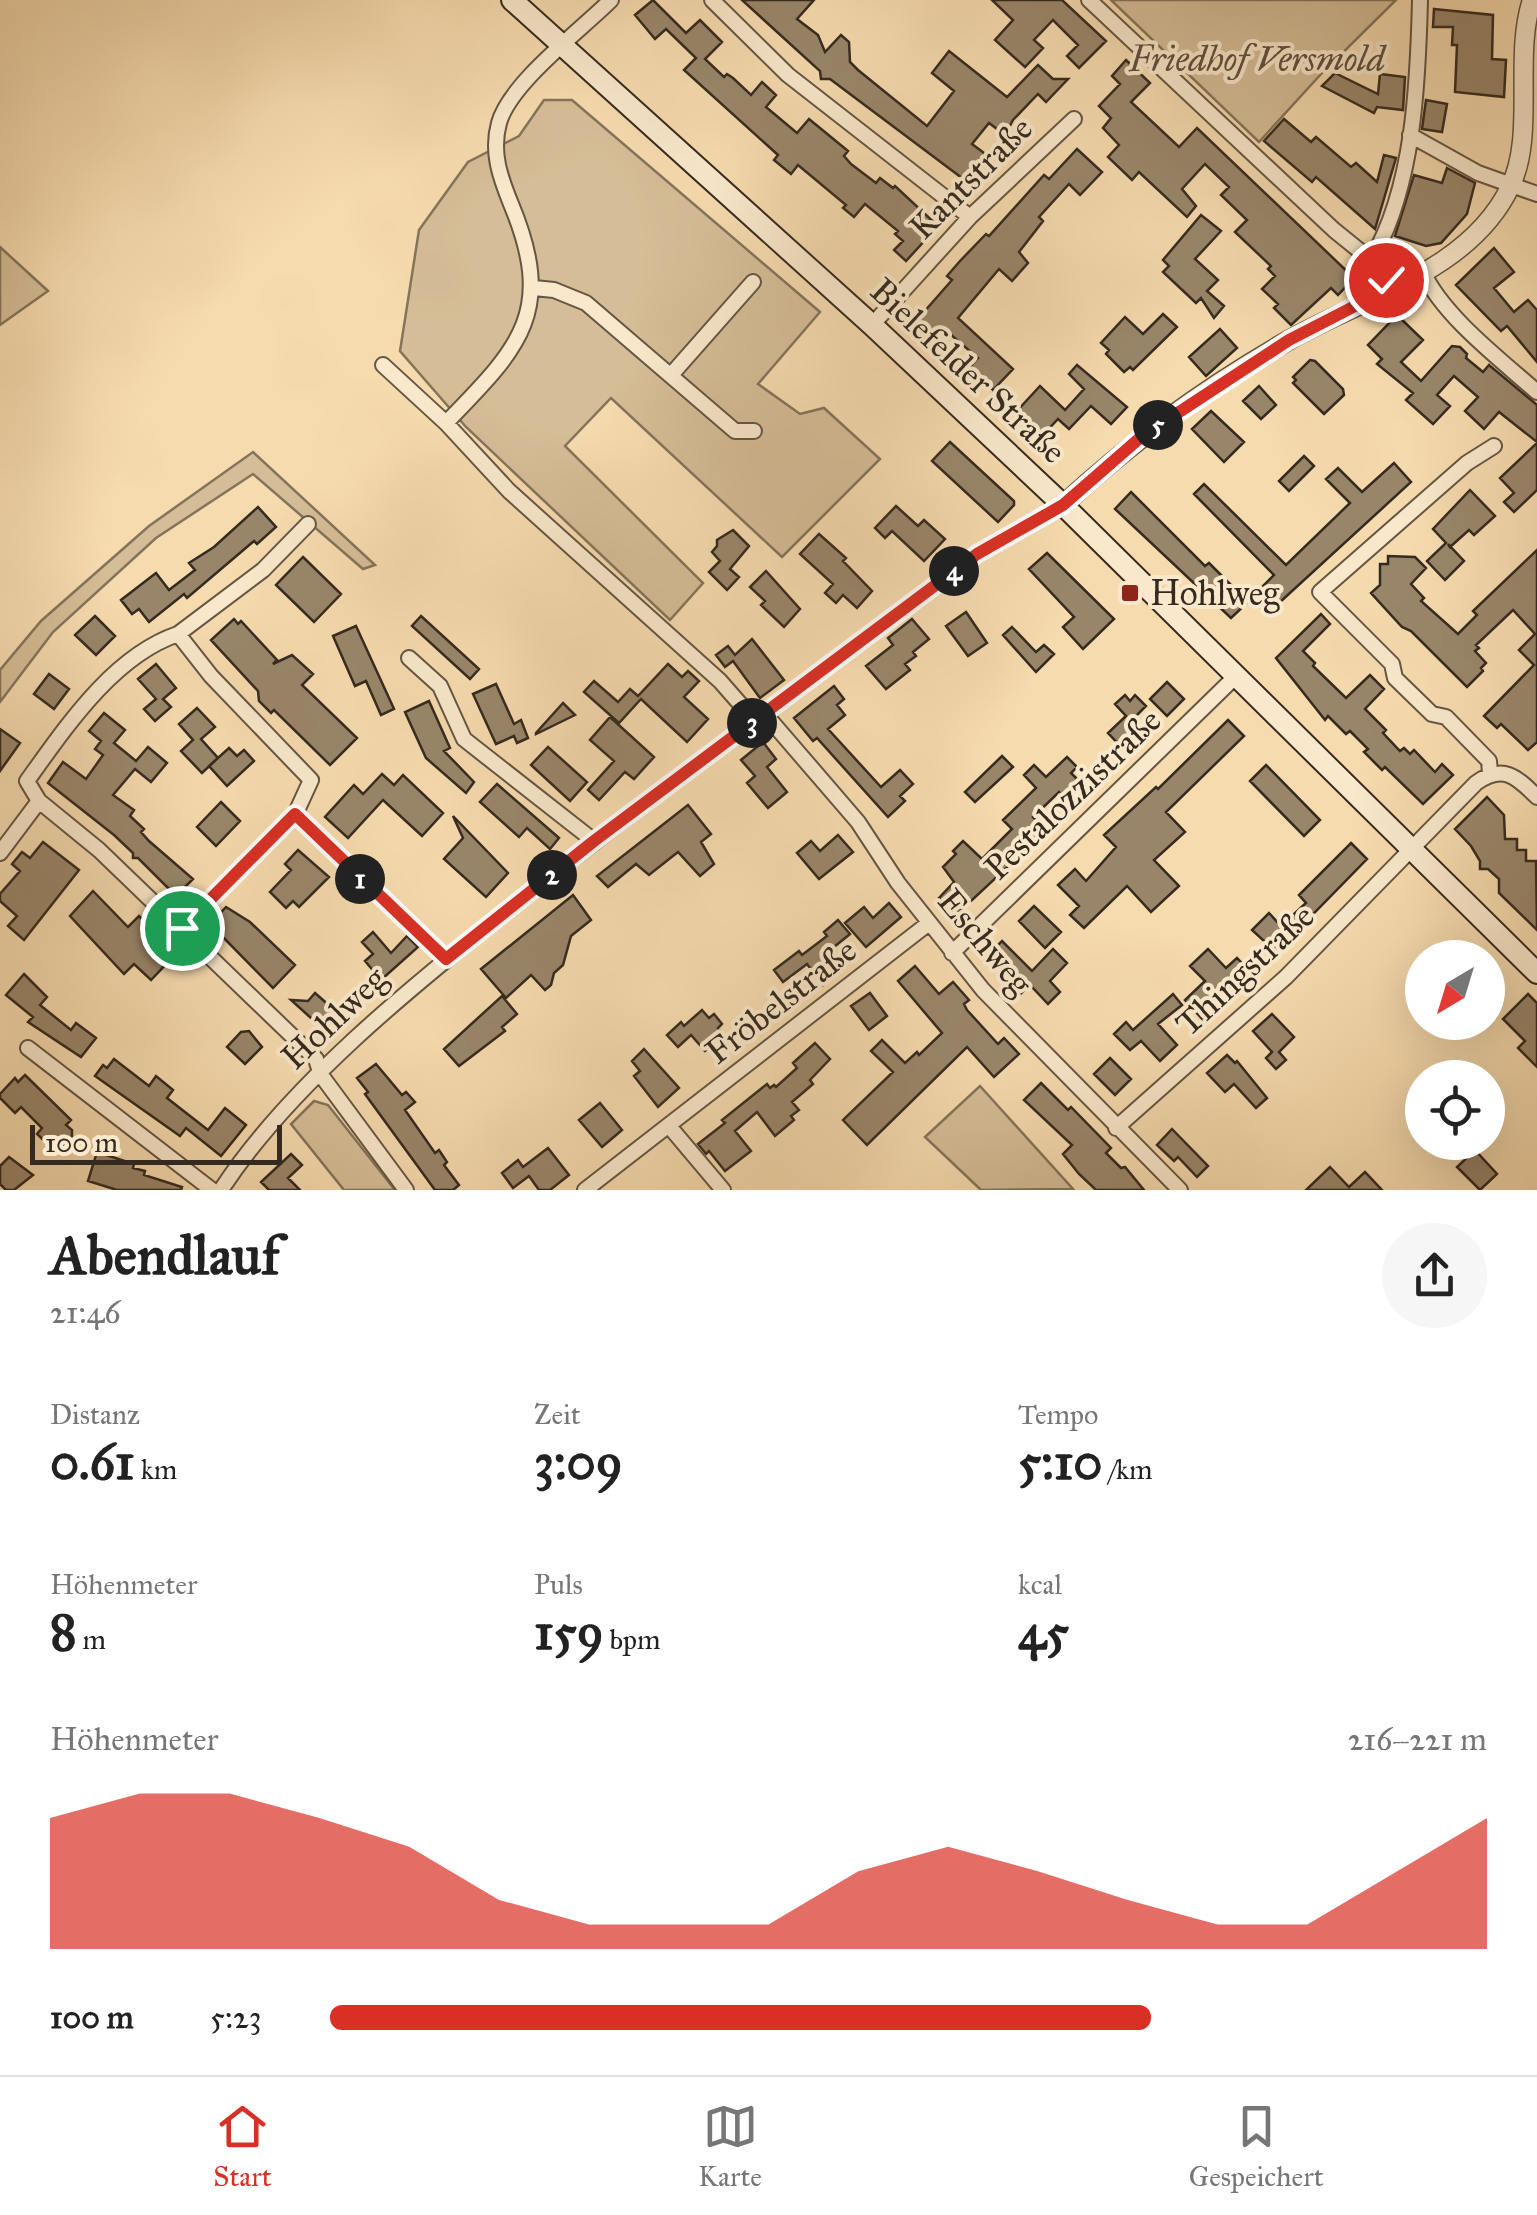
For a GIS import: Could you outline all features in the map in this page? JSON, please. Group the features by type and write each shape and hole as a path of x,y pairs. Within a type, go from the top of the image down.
{"main road":[{"name":"Bielefelder Straße","path":"512,0 872,324 1063,505 1537,973"}],"street":[{"path":"446,423 498,370 520,332 534,288 521,227 495,152 500,122 520,86 611,0"},
{"path":"712,0 788,75 970,218"},
{"path":"1089,0 1334,230 1371,260 1390,288"},
{"path":"1371,260 1387,233 1417,105 1420,0"},
{"path":"1512,185 1522,134 1526,18 1532,0"},
{"name":"Kantstraße","path":"872,324 970,218 1074,119"},
{"path":"1410,135 1449,158 1537,194"},
{"name":"Hohlweg","path":"220,1190 244,1157 321,1074 446,959 594,841 977,554 1063,505 1141,437 1182,408 1289,340 1423,272 1474,236 1512,185"},
{"path":"1423,272 1429,286 1448,308 1537,392"},
{"path":"671,374 753,282"},
{"path":"534,288 554,290 586,302 734,432 754,432"},
{"name":"Eschweg","path":"383,365 446,423 509,491 760,718 858,822 898,883 983,990 1180,1190"},
{"path":"1494,446 1467,463 1320,592 1392,664 1395,678 1432,714 1446,718 1488,761 1490,773 1520,780 1537,797"},
{"path":"308,524 263,570 178,634 156,642 125,667 65,728 28,781 39,801 99,850 316,1058 321,1074 406,1190"},
{"path":"178,634 211,676 311,780 295,814 182,928"},
{"path":"409,658 440,686 464,740 594,841"},
{"name":"Pestalozzistraße","path":"952,953 1235,678"},
{"name":"Thingstraße","path":"1116,1128 1286,977 1490,773"},
{"path":"0,853 39,801"},
{"path":"295,814 446,959"},
{"name":"Fröbelstraße","path":"585,1190 929,923"},
{"path":"28,1048 212,1190"},
{"path":"670,1126 723,1190"}],"green space":[{"name":"Friedhof Versmold","path":"1111,0 1396,0 1259,142"},
{"path":"544,100 572,100 820,312 758,384 800,414 824,408 880,459 782,557 611,398 565,446 703,583 670,620 466,427 400,351 419,230 468,162 519,136"},
{"path":"0,247 48,291 0,325"},
{"path":"253,452 375,565 363,569 253,474 156,538 53,632 0,702 0,670 41,621 149,526"},
{"path":"980,1086 1073,1189 981,1190 925,1137"},
{"path":"314,1101 328,1105 395,1190 344,1190 291,1124"}],"building":[{"path":"653,0 686,33 700,20 722,42 705,59 724,77 727,74 733,78 751,95 762,82 776,95 766,107 797,133 809,119 848,151 844,156 851,164 876,183 880,178 895,186 938,226 906,261 894,250 903,241 895,234 898,231 865,204 854,217 843,208 846,205 798,165 791,174 774,160 778,155 684,70 696,58 666,29 655,39 635,15"},
{"path":"742,0 814,0 797,19 818,35 825,52 841,35 849,42 850,62 927,126 954,91 932,73 949,51 1007,97 1038,65 1053,79 1068,79 1046,102 1038,94 1013,120 1005,135 989,123 972,144 988,156 966,181 830,79 821,79 820,71"},
{"path":"992,0 1062,0 1106,41 1079,68 1067,56 1078,45 1053,20 1034,40 1043,48 1025,67 995,40 1013,20"},
{"path":"1434,9 1493,15 1492,59 1506,60 1504,97 1455,92 1457,45 1452,45 1453,27 1433,27"},
{"path":"1126,60 1150,83 1131,102 1179,147 1197,128 1354,278 1338,295 1331,288 1291,325 1274,308 1278,304 1262,289 1275,276 1268,269 1271,266 1235,232 1247,220 1221,195 1229,187 1205,164 1182,189 1196,206 1187,217 1139,172 1132,180 1108,157 1119,145 1103,128 1111,118 1099,106 1120,84 1112,76"},
{"path":"1335,73 1378,94 1380,74 1405,77 1403,110 1377,107 1374,113 1322,86"},
{"path":"1426,100 1447,104 1442,132 1422,129"},
{"path":"1284,119 1311,142 1316,137 1351,167 1356,163 1377,182 1384,155 1396,158 1375,229 1316,177 1312,182 1264,141"},
{"path":"1077,149 1102,172 1080,195 1069,184 1039,217 1043,221 1019,252 1028,263 1012,281 999,269 958,318 1013,369 993,390 969,368 978,358 949,333 939,340 917,320 952,280 947,276 960,261 986,234 989,236 1044,175 1049,179"},
{"path":"1447,168 1475,183 1467,214 1441,243 1426,246 1395,236 1414,175 1442,183"},
{"path":"1201,215 1221,231 1195,259 1218,280 1207,291 1224,306 1214,318 1201,298 1196,303 1163,272 1169,266 1163,260"},
{"path":"1494,248 1514,272 1494,288 1514,312 1528,300 1537,310 1537,362 1507,326 1501,331 1456,285"},
{"path":"1163,314 1177,327 1133,370 1130,367 1124,372 1101,343 1125,317 1143,334"},
{"path":"1397,315 1423,340 1401,362 1421,381 1452,346 1460,347 1466,358 1483,372 1489,365 1537,405 1537,442 1499,412 1484,429 1465,411 1478,397 1454,376 1437,395 1450,406 1433,424 1406,400 1413,393 1377,364 1382,359 1368,345"},
{"path":"1220,329 1237,348 1206,376 1189,357"},
{"path":"1310,360 1343,389 1344,395 1324,414 1293,383 1293,377"},
{"path":"1077,365 1127,407 1111,424 1091,406 1069,429 1058,419 1042,436 1016,412 1040,386 1065,410 1084,389 1069,374"},
{"path":"1259,386 1276,405 1261,419 1243,401"},
{"path":"1211,411 1244,442 1224,462 1192,429"},
{"path":"950,442 1014,501 998,522 932,461"},
{"path":"1537,443 1537,490 1514,512 1504,502 1514,493 1500,478"},
{"path":"1304,456 1314,466 1289,491 1279,481"},
{"path":"1394,463 1411,482 1267,614 1251,598 1274,575 1194,494 1204,484 1286,565 1350,503 1326,479 1338,468 1362,492"},
{"path":"1470,490 1495,516 1474,535 1469,530 1450,547 1464,561 1445,580 1427,561 1446,543 1433,529"},
{"path":"1131,492 1205,566 1209,563 1248,602 1231,618 1115,509"},
{"path":"896,506 918,526 924,520 945,539 924,561 892,531 885,538 875,528"},
{"path":"258,507 276,527 187,598 184,594 149,622 139,609 132,614 121,600 156,573 169,590 195,570 189,563 214,547"},
{"path":"733,530 749,546 730,569 739,577 727,590 709,572 720,561 712,552 717,540"},
{"path":"819,534 846,558 843,561 872,591 857,608 843,595 836,603 825,593 833,584 800,554"},
{"path":"1537,550 1537,742 1528,750 1501,724 1497,728 1484,716 1534,665 1519,650 1535,634 1513,610 1476,645 1479,648 1475,651 1486,663 1467,687 1371,593 1380,585 1380,564 1388,564 1388,556 1415,557 1426,568 1411,584 1424,598 1421,601 1458,634 1477,615 1473,611"},
{"path":"1047,553 1114,619 1083,649 1063,627 1074,617 1029,569"},
{"path":"303,557 341,594 314,622 276,585"},
{"path":"766,571 800,609 784,627 761,605 765,601 750,587"},
{"path":"966,612 987,643 968,656 946,626"},
{"path":"1321,614 1330,624 1303,651 1315,663 1313,666 1346,698 1370,675 1384,689 1365,709 1386,730 1383,733 1400,751 1404,748 1410,754 1414,750 1435,772 1442,764 1453,775 1423,804 1364,752 1368,749 1350,731 1346,734 1328,716 1325,720 1276,658"},
{"path":"95,616 115,636 96,655 75,635"},
{"path":"421,616 479,669 470,679 412,626"},
{"path":"234,619 238,624 241,621 277,660 273,664 292,655 313,674 302,685 357,738 330,765 274,710 271,713 259,701 258,691 211,640"},
{"path":"912,619 929,639 905,664 910,670 886,689 866,666 893,645 888,638"},
{"path":"356,626 394,709 381,715 366,681 355,686 333,636"},
{"path":"1012,627 1036,652 1044,645 1054,654 1036,672 1003,635"},
{"path":"752,639 784,680 760,698 733,661 725,667 716,655 728,646 735,655"},
{"path":"156,664 176,688 163,699 171,707 155,721 144,709 156,699 138,679"},
{"path":"668,664 682,677 688,671 699,681 684,697 708,719 687,742 641,699 619,723 584,692 594,681 618,702 630,689 638,696"},
{"path":"49,674 69,689 54,709 34,694"},
{"path":"1167,682 1184,699 1167,716 1150,699"},
{"path":"496,684 514,724 521,720 528,738 517,743 514,736 496,744 473,694"},
{"path":"834,686 844,699 837,705 845,715 828,729 881,787 900,770 913,784 900,796 905,801 888,817 794,718"},
{"path":"1125,695 1130,701 1135,695 1146,706 1132,720 1147,735 1128,754 1108,733 1126,716 1115,704"},
{"path":"429,701 450,748 444,751 474,782 466,793 426,758 405,712"},
{"path":"563,703 575,715 536,734 536,733"},
{"path":"197,708 215,727 201,739 218,758 202,773 181,751 193,740 179,724"},
{"path":"104,713 125,730 114,743 136,761 148,747 167,763 151,782 135,769 113,795 134,810 130,816 144,829 141,832 149,841 193,879 176,896 138,858 133,858 133,853 114,835 48,783 63,762 86,779 103,755 95,749 101,741 89,731"},
{"path":"610,717 654,757 634,779 625,772 599,800 588,790 614,761 590,740"},
{"path":"1228,720 1244,736 1166,812 1185,832 1154,860 1179,886 1151,912 1127,886 1084,928 1070,915 1079,906 1058,885 1075,869 1086,881 1116,847 1104,835"},
{"path":"0,729 20,743 0,771"},
{"path":"763,742 776,759 767,767 787,792 768,808 747,783 755,776 741,760"},
{"path":"548,747 587,782 570,801 531,765"},
{"path":"229,748 237,756 244,750 254,761 227,786 209,766"},
{"path":"1002,756 1013,767 975,802 965,792"},
{"path":"1067,757 1077,767 1071,773 1088,790 1072,806 1059,792 1033,817 1046,831 956,915 939,898 954,882 943,867 956,854 953,851 963,841 982,859 1012,829 1003,820 1036,788 1024,775 1034,765 1046,777"},
{"path":"1266,765 1320,820 1304,836 1250,781"},
{"path":"382,774 394,785 403,775 443,813 422,836 383,800 348,838 325,817 354,785 363,794"},
{"path":"497,784 559,838 550,849 527,828 519,837 480,802"},
{"path":"1487,797 1504,815 1505,839 1517,839 1517,850 1526,850 1526,861 1536,861 1537,930 1499,893 1499,879 1488,869 1480,869 1471,846 1455,829"},
{"path":"221,802 240,821 216,846 197,827"},
{"path":"688,805 711,834 701,842 714,864 700,876 678,852 649,875 636,864 608,887 597,876"},
{"path":"453,816 508,873 486,897 444,859 463,838"},
{"path":"838,835 853,852 819,879 797,853 811,841 820,851"},
{"path":"43,842 79,870 24,940 8,926 17,916 0,901 0,894 20,871 12,864 22,852 30,858"},
{"path":"1351,843 1367,859 1276,952 1252,930 1269,913 1281,926 1306,903 1299,895"},
{"path":"298,850 329,877 299,907 293,901 286,908 270,892 291,870 285,864"},
{"path":"93,891 128,927 139,916 149,926 142,934 170,960 151,980 134,964 124,974 70,916"},
{"path":"573,895 591,920 571,936 563,965 554,973 551,985 545,990 531,975 506,998 481,969"},
{"path":"889,903 901,917 866,947 845,923 864,907 873,918"},
{"path":"1034,906 1061,932 1045,948 1019,921"},
{"path":"226,907 250,922 295,965 273,988 210,924"},
{"path":"838,920 850,934 829,951 843,969 823,985 807,964 783,982 774,970 827,936 824,932"},
{"path":"373,932 391,953 407,936 418,947 381,980 365,961 373,954 362,942"},
{"path":"1002,941 1032,971 1053,949 1067,963 1050,981 1060,992 1048,1004 1030,985 1017,997 1005,986 1010,981 986,957"},
{"path":"1208,949 1226,968 1237,958 1254,976 1204,1021 1185,1000 1205,981 1190,966"},
{"path":"915,966 939,994 953,982 969,1000 964,1004 967,1010 998,1044 1004,1038 1019,1054 994,1077 967,1047 867,1145 843,1120 893,1072 871,1051 882,1040 905,1063 942,1033 898,981"},
{"path":"24,974 47,997 40,1005 71,1030 76,1023 96,1038 81,1057 28,1022 33,1017 6,995"},
{"path":"315,993 348,1022 332,1037 291,1000 308,1001"},
{"path":"870,993 887,1016 869,1030 851,1006"},
{"path":"1173,994 1182,1005 1158,1024 1177,1045 1160,1061 1141,1041 1130,1050 1114,1034 1126,1022 1133,1030"},
{"path":"1528,994 1537,1003 1537,1067 1518,1048 1525,1041 1505,1017"},
{"path":"502,996 517,1014 502,1027 505,1031 459,1066 444,1049"},
{"path":"702,1010 709,1018 714,1014 722,1024 718,1028 723,1034 705,1051 691,1035 678,1047 667,1035"},
{"path":"1272,1014 1294,1037 1279,1052 1286,1060 1276,1069 1266,1058 1272,1052 1253,1031"},
{"path":"249,1031 262,1047 245,1064 227,1047 241,1032"},
{"path":"815,1043 830,1059 810,1080 813,1084 792,1102 799,1110 791,1116 794,1120 775,1136 757,1112 735,1131 751,1151 725,1171 698,1144 767,1084 776,1087 797,1068 793,1063"},
{"path":"644,1049 679,1088 658,1107 634,1076 640,1071 632,1061"},
{"path":"1227,1055 1237,1061 1267,1098 1256,1108 1234,1084 1225,1092 1207,1073"},
{"path":"1110,1058 1131,1079 1115,1095 1094,1074"},
{"path":"114,1059 149,1086 156,1076 173,1090 167,1098 208,1130 225,1108 246,1125 221,1156 186,1128 180,1136 95,1076"},
{"path":"376,1064 402,1095 406,1092 415,1102 405,1110 435,1153 439,1150 447,1162 444,1165 459,1185 453,1190 435,1190 365,1094 368,1092 357,1078"},
{"path":"25,1075 71,1120 66,1125 72,1136 56,1152 37,1134 42,1128 21,1107 15,1113 0,1098 15,1078 18,1082"},
{"path":"1041,1083 1111,1148 1106,1153 1121,1168 1125,1167 1144,1190 1096,1190 1079,1174 1063,1154 1072,1145 1024,1100"},
{"path":"600,1103 622,1130 602,1147 579,1120"},
{"path":"1172,1129 1208,1166 1197,1177 1178,1157 1174,1161 1157,1145"},
{"path":"548,1148 569,1175 550,1190 539,1190 529,1176 513,1188 502,1173 518,1160 523,1167"},
{"path":"97,1152 134,1164 133,1168 145,1171 144,1175 182,1187 181,1190 117,1190 88,1181"},
{"path":"291,1154 302,1165 288,1178 300,1190 269,1190 261,1182"},
{"path":"9,1157 33,1175 14,1190 6,1190 0,1184 0,1166"},
{"path":"1464,1160 1484,1160 1497,1174 1480,1190 1457,1167"},
{"path":"1330,1167 1349,1187 1365,1172 1382,1190 1306,1190"}],"place":[{"name":"Hohlweg","path":"1130,593"}],"route":[{"path":"182,928 295,814 446,959 594,841 977,554 1063,505 1141,437 1182,408 1289,340 1390,288 1386,280"}]}
